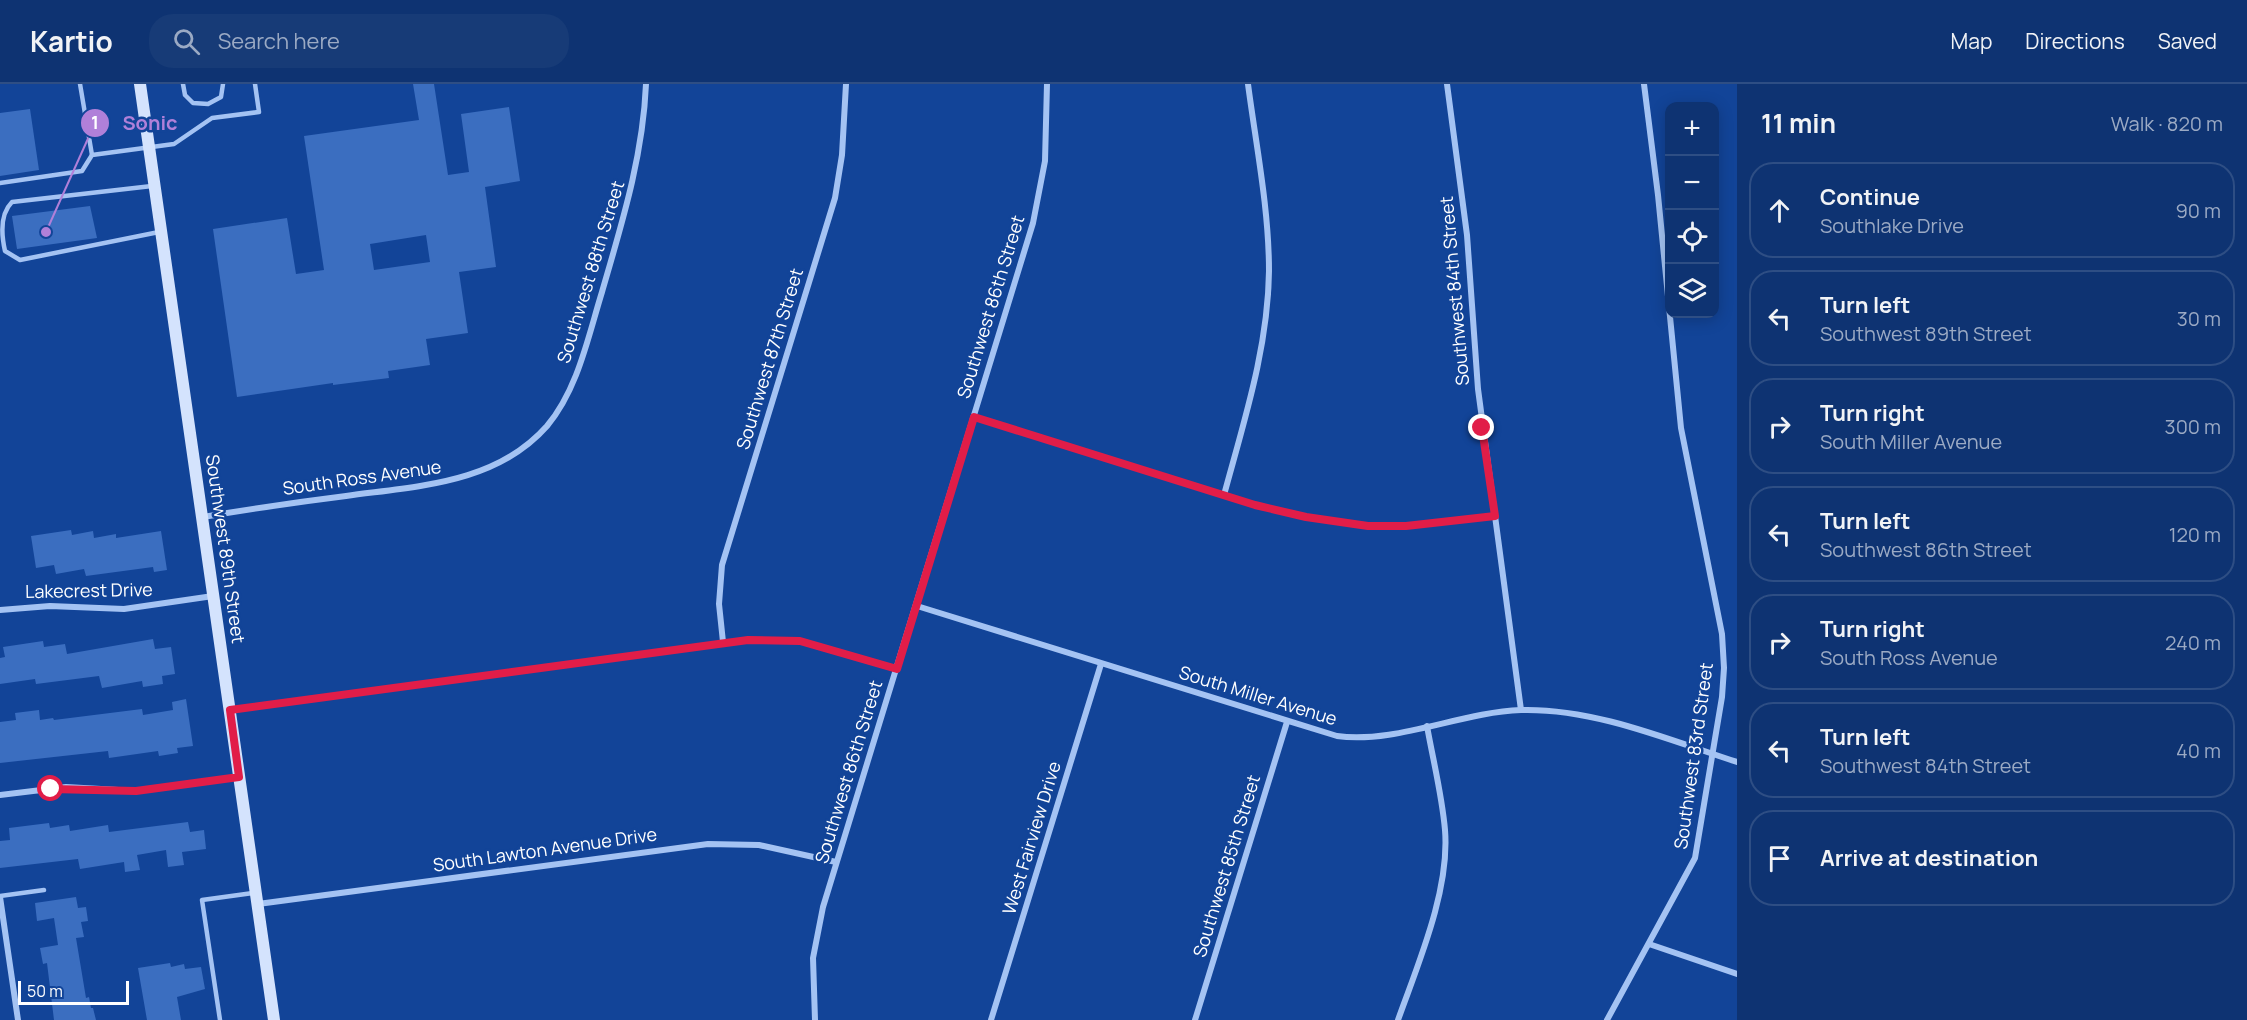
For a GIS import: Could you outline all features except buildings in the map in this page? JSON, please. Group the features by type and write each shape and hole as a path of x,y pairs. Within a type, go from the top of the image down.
{"main road":[{"name":"Southwest 89th Street","path":"140,84 274,1020"}],"street":[{"name":"Southwest 88th Street","path":"520,450 548,425 568,392 576,373 635,175 641,144 646,84"},
{"name":"Southwest 87th Street","path":"723,642 719,604 722,565 835,198 842,155 846,84"},
{"name":"Southwest 86th Street","path":"815,1020 813,958 823,907 917,606 1038,203 1047,136 1047,84"},
{"path":"1224,495 1255,381 1268,287 1268,237 1248,84"},
{"name":"Southwest 84th Street","path":"1447,84 1467,235 1478,389 1521,710"},
{"name":"Southwest 83rd Street","path":"1607,1020 1695,858 1724,681 1723,643 1681,428 1657,183 1644,84"},
{"path":"974,417 1287,513 1368,526 1431,525 1495,516"},
{"name":"South Ross Avenue","path":"202,517 442,483 487,468 520,450"},
{"name":"Lakecrest Drive","path":"0,610 50,606 124,609 213,596"},
{"name":"South Miller Avenue","path":"917,606 1287,722 1349,738 1521,710 1562,713 1611,722 1737,762"},
{"path":"230,710 723,642 766,639 800,641 897,669"},
{"name":"West Fairview Drive","path":"991,1020 1101,664"},
{"name":"Southwest 85th Street","path":"1195,1020 1287,722"},
{"path":"1398,1020 1434,910 1444,857 1445,830 1427,726"},
{"path":"0,795 66,788 136,791 239,777"},
{"name":"South Lawton Avenue Drive","path":"257,899 708,844 759,845 837,862"},
{"path":"0,897 18,1020"},
{"path":"1649,944 1737,974"}],"lane":[{"path":"0,183 82,171 92,155 80,84"},
{"path":"183,84 185,95 193,104 208,105 221,97 223,84"},
{"path":"92,155 174,144 212,118 259,112 255,84"},
{"path":"155,186 12,202 0,218 4,251 20,260 162,232"},
{"path":"0,897 44,890"},
{"path":"220,1020 202,900 257,899"}],"place":[{"name":"Sonic","path":"46,232"}],"route":[{"path":"51,789 136,791 239,777 230,710 748,640 800,641 897,669 974,417 1255,505 1306,517 1368,526 1431,525 1495,516 1482,428"}]}
